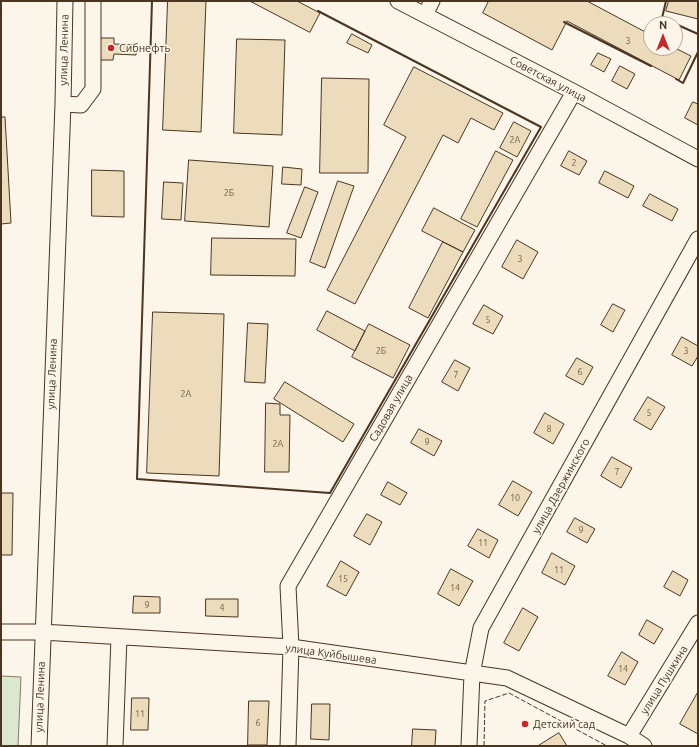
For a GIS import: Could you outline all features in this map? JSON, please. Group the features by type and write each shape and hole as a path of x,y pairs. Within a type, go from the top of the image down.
{"street":[{"name":"улица Ленина","path":"39,746 42,632 63,104 65,1"},
{"path":"63,104 81,105 93,88 93,1"},
{"name":"Советская улица","path":"398,1 574,92 698,159"},
{"path":"425,15 432,1"},
{"name":"Садовая улица","path":"288,746 291,647 288,586 574,92"},
{"name":"улица Дзержинского","path":"469,746 472,674 481,628 698,239"},
{"name":"улица Пушкина","path":"629,736 698,623"},
{"name":"улица Куйбышева","path":"1,632 42,632 291,647 507,678 629,736 644,746"},
{"path":"115,746 120,637"}],"green space":[{"path":"1,676 21,677 18,746 1,746"}],"building":[{"path":"168,1 206,1 201,132 163,130"},
{"path":"250,1 297,1 320,13 310,32"},
{"path":"489,1 587,1 643,31 643,56 683,56 683,52 691,56 679,80 567,21 552,50 483,13"},
{"path":"669,1 698,1 698,19 666,11"},
{"path":"352,34 372,45 368,53 347,43"},
{"path":"101,38 114,38 114,44 137,45 136,55 114,54 113,60 100,60"},
{"path":"237,39 285,40 282,135 234,133"},
{"path":"598,53 611,59 604,72 591,65"},
{"path":"620,66 635,74 627,89 612,81"},
{"path":"414,67 503,113 494,130 471,118 458,143 443,135 355,304 327,290 406,137 384,125"},
{"path":"322,78 369,79 368,173 320,173"},
{"path":"693,102 698,104 698,125 685,118"},
{"path":"1,117 5,117 11,223 1,224"},
{"path":"514,122 531,131 517,157 500,148"},
{"path":"496,151 513,160 477,227 461,219"},
{"path":"569,151 587,161 579,175 561,166"},
{"path":"189,160 273,166 269,227 185,221"},
{"path":"283,167 302,169 301,185 282,184"},
{"path":"92,170 124,171 124,217 92,216"},
{"path":"605,171 634,186 628,198 599,183"},
{"path":"338,181 354,186 325,268 310,262"},
{"path":"164,182 183,183 181,220 162,219"},
{"path":"305,187 318,192 301,238 287,233"},
{"path":"650,194 678,209 672,221 643,206"},
{"path":"434,208 475,230 463,252 422,231"},
{"path":"212,238 296,239 295,276 211,275"},
{"path":"517,240 538,252 523,279 502,267"},
{"path":"443,242 463,252 428,318 409,308"},
{"path":"613,304 625,310 613,332 601,325"},
{"path":"484,305 503,316 493,334 473,324"},
{"path":"327,311 365,331 355,351 317,330"},
{"path":"153,312 224,314 219,476 147,473"},
{"path":"248,323 268,324 265,383 245,382"},
{"path":"369,324 410,345 393,378 352,357"},
{"path":"682,337 698,346 698,356 692,366 672,355"},
{"path":"577,358 593,367 583,385 566,376"},
{"path":"455,360 470,368 458,391 442,382"},
{"path":"285,382 354,424 343,442 274,399"},
{"path":"648,397 665,407 651,430 634,420"},
{"path":"266,403 280,404 280,415 290,415 289,472 265,472"},
{"path":"545,413 564,424 553,444 534,433"},
{"path":"419,429 442,441 434,456 411,443"},
{"path":"612,457 632,468 621,488 601,476"},
{"path":"513,481 532,492 518,516 499,505"},
{"path":"388,482 407,493 400,505 381,495"},
{"path":"1,493 13,493 12,555 1,555"},
{"path":"367,514 382,522 370,545 354,536"},
{"path":"575,518 595,529 587,543 567,532"},
{"path":"478,529 498,540 489,558 468,546"},
{"path":"552,553 575,566 565,585 542,573"},
{"path":"341,561 359,572 346,596 327,586"},
{"path":"451,569 473,581 459,606 438,594"},
{"path":"673,571 688,580 680,596 664,587"},
{"path":"134,596 160,597 160,613 133,613"},
{"path":"206,599 238,599 238,617 206,616"},
{"path":"523,608 538,617 519,651 504,643"},
{"path":"647,620 663,629 654,644 639,635"},
{"path":"622,652 638,662 625,685 608,676"},
{"path":"698,692 698,734 680,724"},
{"path":"132,698 149,698 148,730 131,730"},
{"path":"249,701 269,701 267,745 248,745"},
{"path":"312,704 330,704 329,740 311,739"},
{"path":"413,729 436,730 435,746 412,746"},
{"path":"559,733 567,746 538,746"}],"fence":[{"path":"484,746 485,701 509,693 607,746"}],"wall":[{"path":"152,1 137,479 330,493 541,127 318,11"},
{"path":"666,1 662,18 698,34"},
{"path":"564,22 651,66"},
{"path":"676,79 683,83 698,52"}],"place":[{"name":"Сибнефть","path":"111,48"},
{"name":"Детский сад","path":"525,724"}]}
